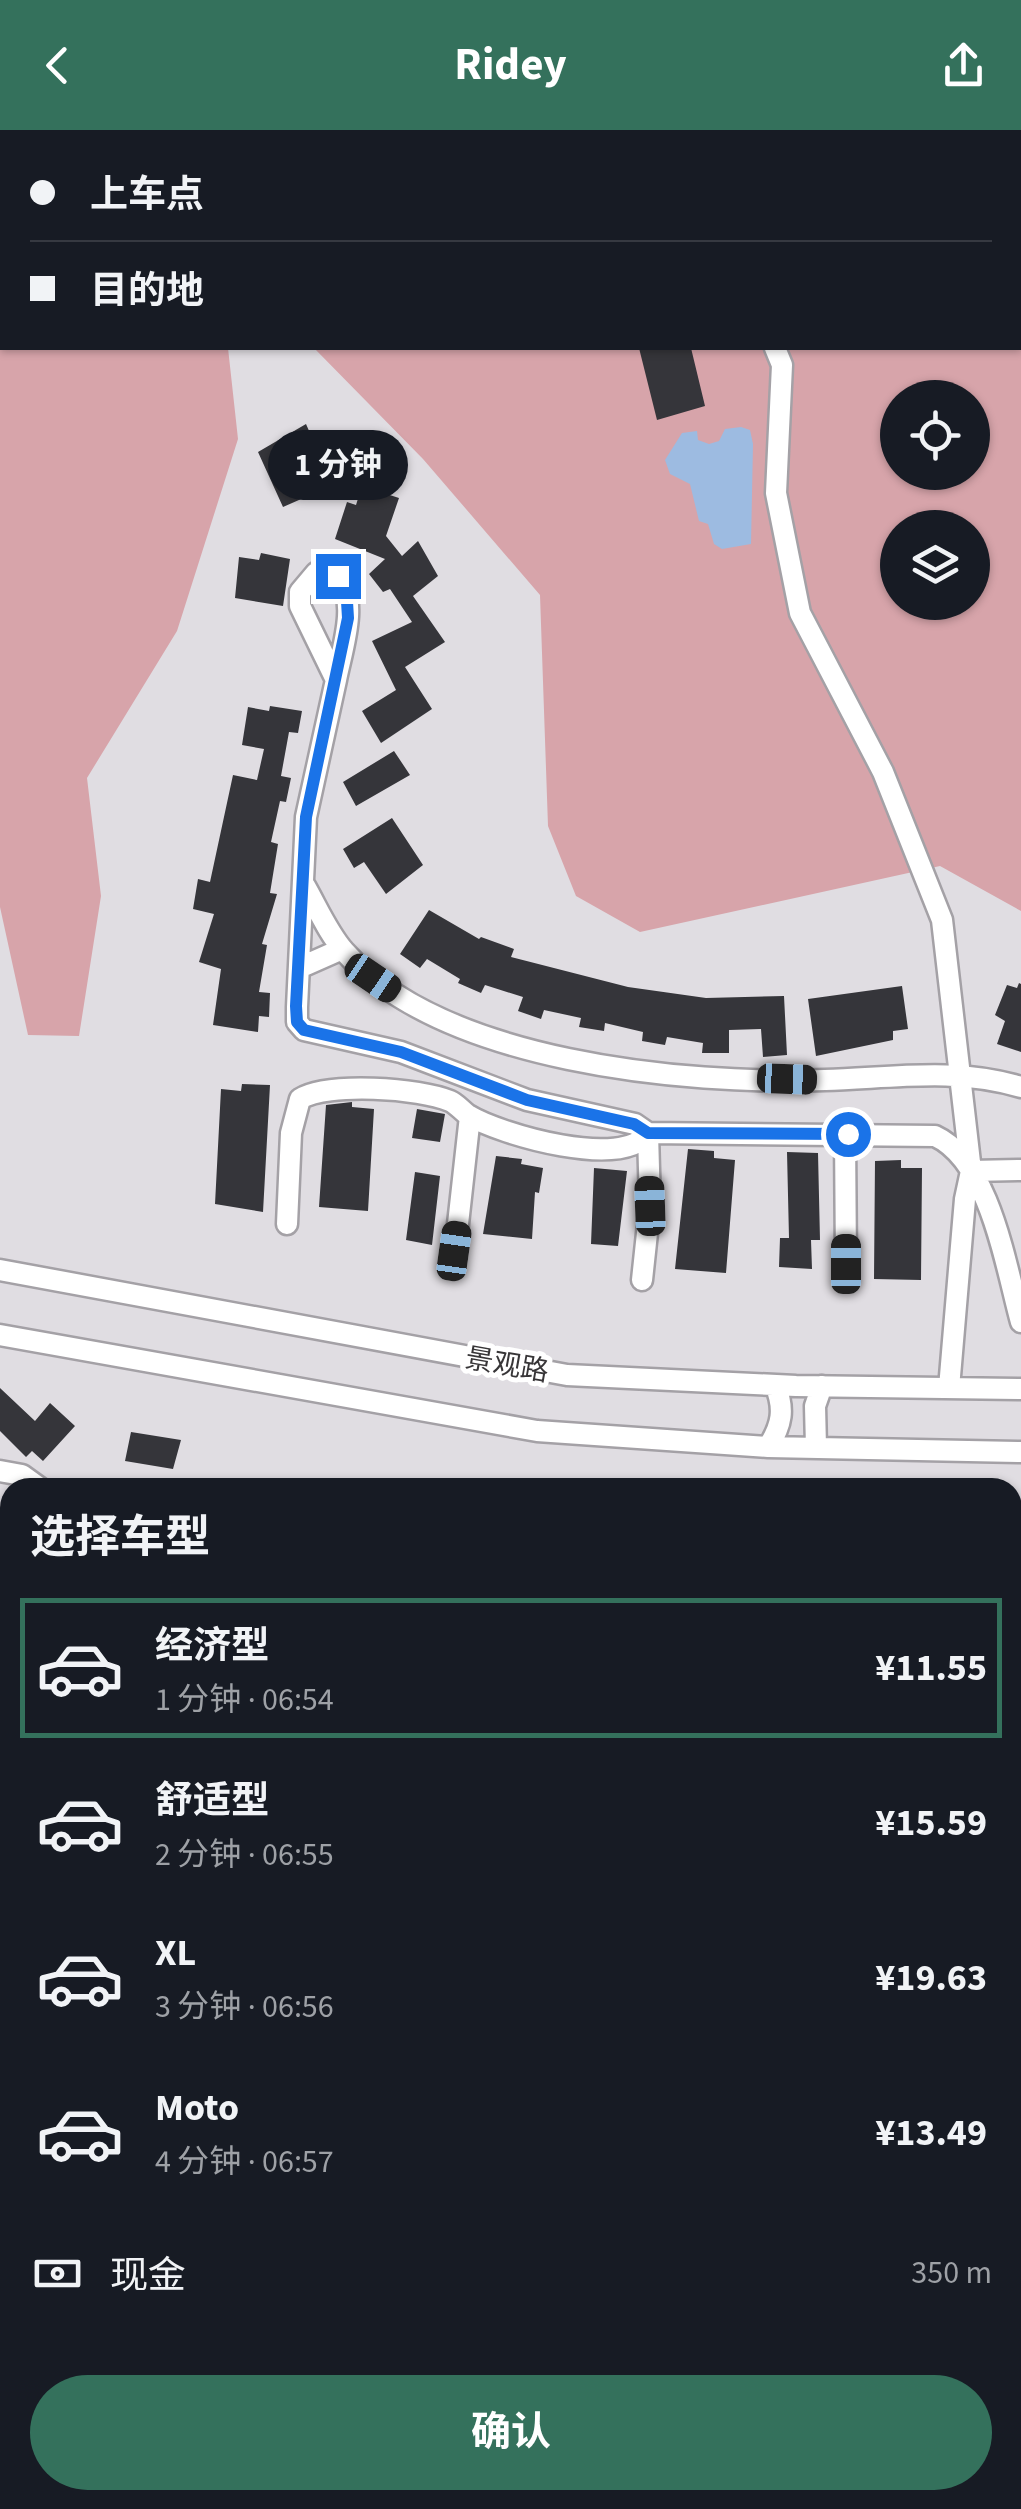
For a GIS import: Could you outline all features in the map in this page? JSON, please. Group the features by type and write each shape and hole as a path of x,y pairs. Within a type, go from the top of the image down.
{"street":[{"path":"776,350 782,365 776,493 800,613 883,772 942,920 971,1171 965,1199 950,1388"},
{"path":"336,680 300,606 300,592 316,573 338,576 346,585 348,618 336,680 306,817 297,1022 304,1030 401,1052 527,1100 634,1124 648,1133 935,1136 956,1150 986,1198 1021,1322"},
{"path":"304,884 342,950 373,978 423,1012 507,1045 653,1073 820,1080 962,1073 1021,1087"},
{"path":"299,968 342,950"},
{"path":"287,1224 291,1133 300,1099 316,1090 394,1091 450,1101 470,1116 548,1143 603,1150 638,1146 648,1133"},
{"path":"454,1251 470,1116"},
{"path":"642,1280 650,1206 648,1133"},
{"path":"845,1134 846,1264"},
{"path":"971,1171 1021,1170"},
{"name":"景观路","path":"0,1270 567,1375 775,1385 1021,1388"},
{"path":"0,1335 537,1430 768,1447 1021,1452"},
{"path":"768,1447 782,1416 782,1402 775,1385"},
{"path":"816,1447 815,1406 822,1386"},
{"path":"0,1472 27,1478"}],"shaded area":[{"path":"0,350 228,350 238,439 177,631 87,778 101,896 79,1036 28,1035 0,907"},
{"path":"316,350 1021,350 1021,911 940,866 640,932 576,896 548,826 540,595 423,459"}],"water":[{"path":"725,429 750,430 753,444 751,544 722,549 714,544 708,524 699,521 690,484 670,474 665,460 682,433 697,431 698,440 709,444 719,441"}],"building":[{"path":"640,350 691,350 705,406 657,420"},
{"path":"306,424 316,447 323,445 332,468 303,483 308,496 283,507 258,452"},
{"path":"362,486 399,498 386,536 402,556 418,541 438,576 413,596 445,642 405,667 432,709 381,743 362,711 396,690 372,641 412,622 390,589 383,592 369,574 385,559 335,539 347,502 356,505"},
{"path":"261,553 290,559 283,606 235,598 239,557 259,560"},
{"path":"270,706 302,711 298,733 289,732 281,776 291,778 286,802 280,801 271,842 278,844 270,893 277,894 262,944 267,945 259,992 270,993 269,1017 259,1016 258,1032 213,1025 221,969 199,962 214,914 193,909 198,879 210,882 233,775 257,780 264,749 242,745 248,707 269,711"},
{"path":"394,751 410,775 356,806 343,782"},
{"path":"392,818 423,865 386,894 364,862 354,868 343,849"},
{"path":"429,910 479,939 514,949 511,957 628,987 706,998 784,996 787,1055 763,1057 761,1029 729,1030 729,1053 702,1053 703,1043 667,1037 665,1045 642,1041 643,1032 605,1023 604,1031 579,1027 581,1018 544,1010 541,1019 518,1011 523,997 485,985 481,993 458,983 460,979 427,959 420,968 400,954"},
{"path":"1019,983 1021,1052 997,1044 1005,1021 995,1015 1007,985 1017,988"},
{"path":"902,986 908,1029 893,1031 893,1040 816,1056 808,999"},
{"path":"242,1084 270,1085 263,1212 215,1204 221,1089 241,1091"},
{"path":"352,1102 352,1107 374,1109 368,1211 319,1207 326,1105"},
{"path":"417,1109 445,1114 440,1142 412,1138"},
{"path":"688,1149 714,1151 714,1158 735,1160 726,1273 675,1269"},
{"path":"787,1152 818,1153 820,1240 811,1240 812,1269 779,1267 780,1238 789,1238"},
{"path":"496,1156 522,1159 521,1164 543,1168 539,1193 535,1192 532,1239 483,1234"},
{"path":"901,1160 901,1168 922,1168 921,1280 874,1279 875,1161"},
{"path":"594,1168 627,1171 618,1246 591,1244"},
{"path":"415,1172 440,1176 432,1245 406,1240"},
{"path":"0,1388 35,1421 50,1403 75,1426 43,1461 32,1451 26,1457 0,1431"},
{"path":"131,1432 181,1440 173,1469 125,1461"}],"route":[{"path":"338,576 346,585 348,618 306,817 296,1006 297,1022 304,1030 401,1052 527,1100 634,1124 648,1133 848,1134"}]}
